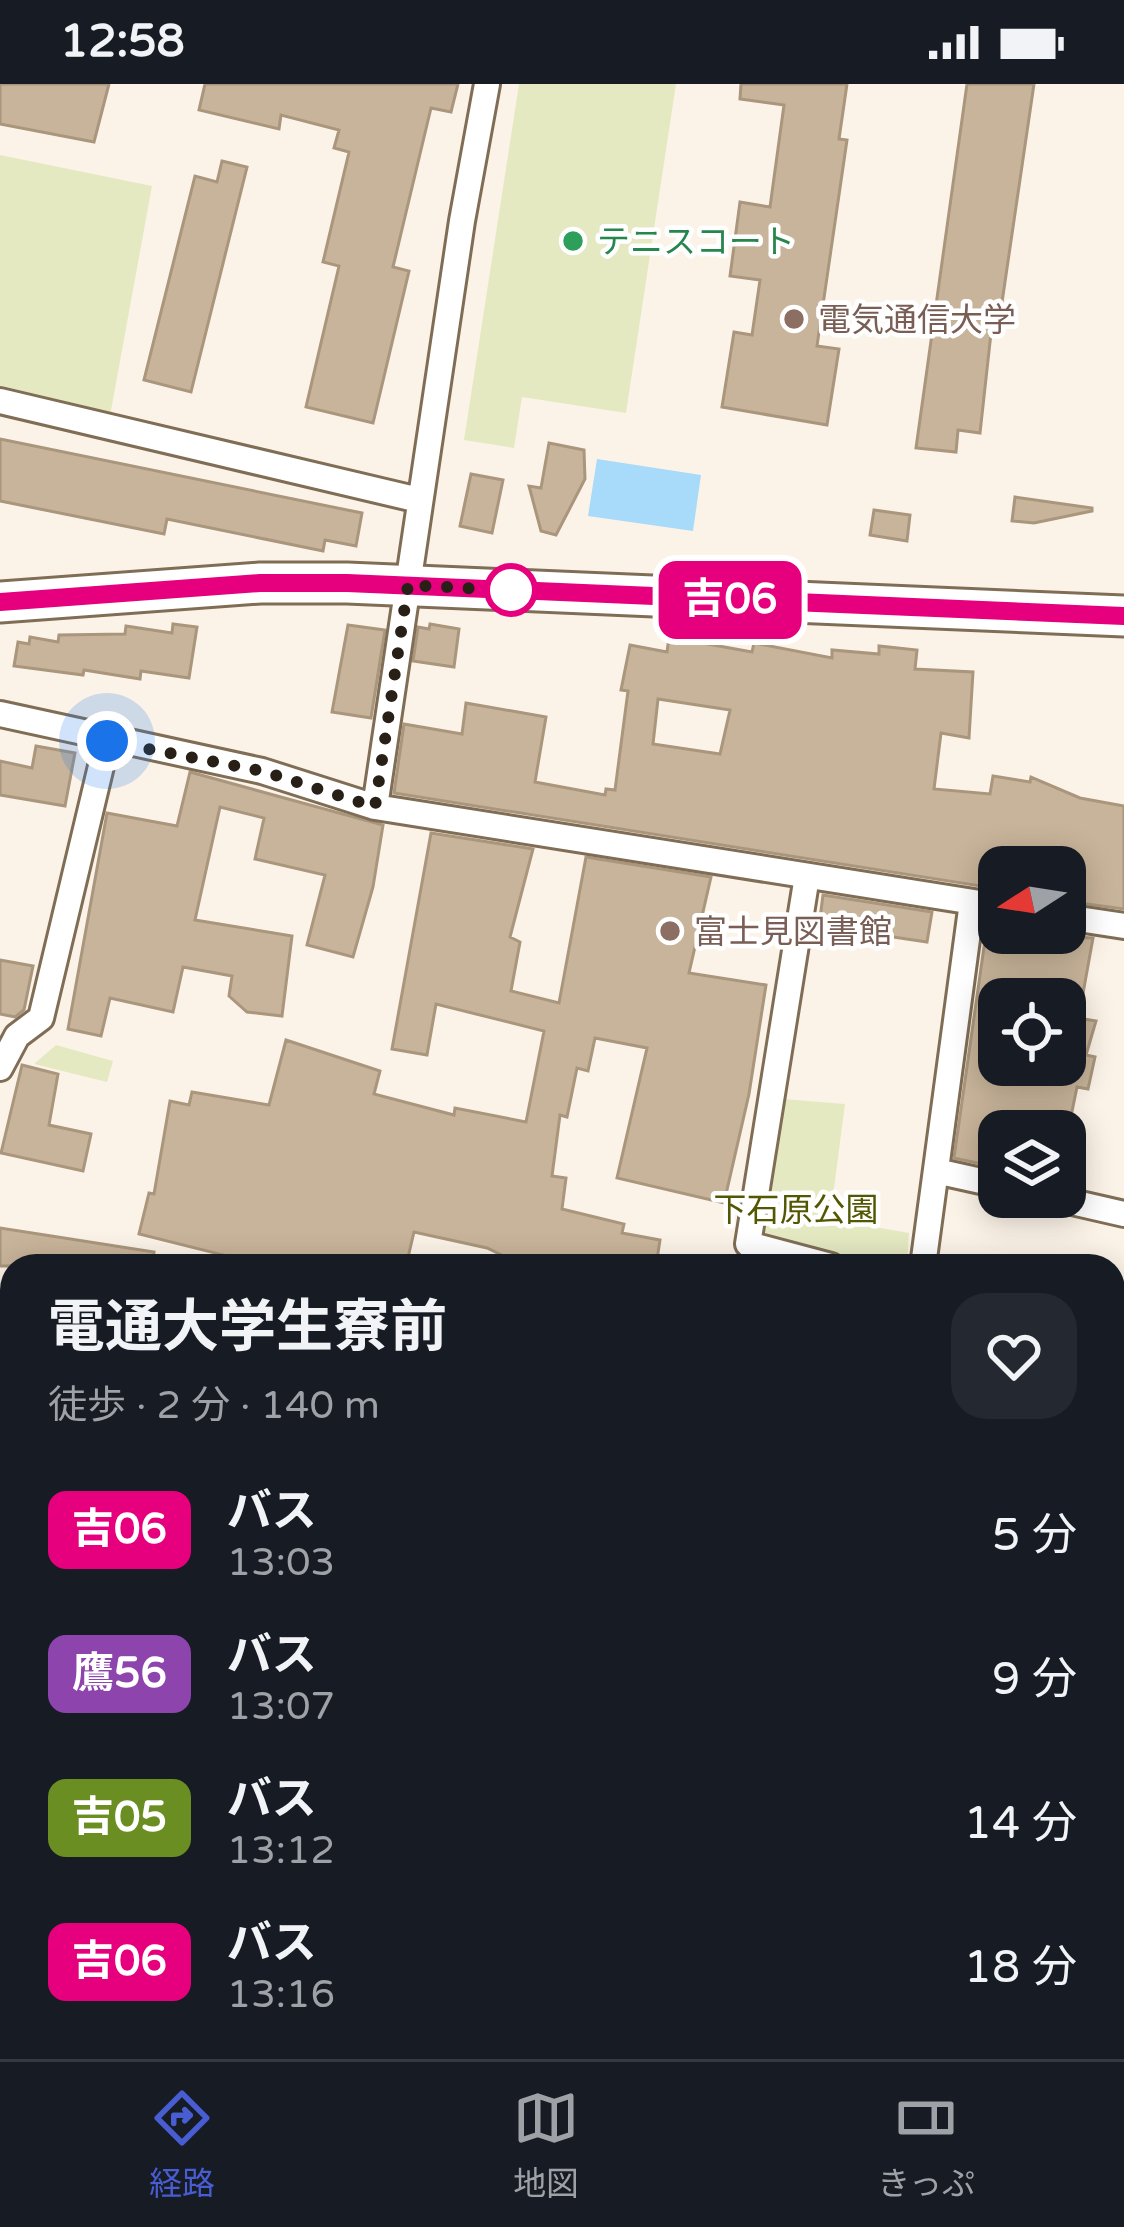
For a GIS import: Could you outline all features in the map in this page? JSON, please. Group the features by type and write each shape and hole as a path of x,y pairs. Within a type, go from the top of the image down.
{"main road":[{"path":"0,602 260,583 408,585 1124,616"}],"street":[{"path":"375,807 419,500 434,435 462,220 487,84"},
{"path":"0,401 419,500"},
{"path":"0,714 107,741 262,771 375,807 978,903"},
{"path":"0,1067 17,1036 41,1018 107,741"},
{"path":"786,1254 748,1244 807,876"},
{"path":"924,1254 972,902"},
{"path":"1086,920 1124,926"},
{"path":"936,1171 978,1180"},
{"path":"1086,1205 1124,1214"}],"green space":[{"name":"テニスコート","path":"519,84 676,84 626,413 522,397 514,448 464,440"},
{"path":"0,155 152,186 110,416 0,395"},
{"path":"56,1045 113,1061 107,1082 34,1064"},
{"name":"下石原公園","path":"783,1099 845,1104 830,1219 909,1233 908,1254 821,1254 757,1236"}],"water":[{"path":"597,459 701,475 693,531 588,516"}],"building":[{"path":"0,84 109,84 94,142 0,124"},
{"path":"205,84 458,84 451,112 431,108 393,267 409,271 373,423 306,407 339,266 323,262 349,152 334,148 339,130 281,115 279,129 199,110"},
{"path":"741,84 847,84 839,139 847,140 817,346 839,349 827,425 722,407 734,332 752,335 760,280 730,276 740,202 770,207 784,105 740,99"},
{"path":"967,84 1034,84 1000,316 993,315 980,433 958,430 956,452 916,448"},
{"path":"222,161 247,167 191,392 144,380 195,176 217,182"},
{"path":"0,439 362,513 356,546 325,540 323,551 167,519 164,534 0,501"},
{"path":"549,443 584,450 585,479 556,535 541,531 529,486 541,488"},
{"path":"471,474 503,480 492,533 460,526"},
{"path":"1015,497 1092,511 1034,523 1012,521"},
{"path":"874,510 910,515 907,541 870,535"},
{"path":"173,624 197,627 189,678 141,671 140,679 14,666 18,642 29,644 30,637 58,642 59,635 125,634 126,626 172,633"},
{"path":"430,624 459,629 454,667 413,661 418,627 429,629"},
{"path":"348,625 385,630 371,718 332,712"},
{"path":"669,637 752,652 754,643 832,658 832,650 879,654 879,646 917,650 915,669 973,672 969,738 941,733 934,789 990,794 993,776 1030,782 1031,777 1080,798 1124,806 1124,909 1086,904 1086,846 978,846 978,886 394,793 404,724 462,734 466,703 546,717 535,782 605,795 606,789 615,790 628,691 621,690 630,645 667,652","holes":["658,699 730,710 720,754 653,744"]},
{"path":"36,746 75,753 65,806 0,795 0,761 32,768"},
{"path":"190,772 383,825 373,887 353,957 307,945 325,875 255,859 264,818 220,807 195,920 292,936 282,1016 247,1012 229,996 232,976 183,967 173,1012 110,998 101,1036 68,1029 107,813 177,826"},
{"path":"431,833 533,849 510,937 520,942 511,991 559,1003 586,857 711,877 689,973 766,985 749,1094 724,1203 617,1178 647,1048 595,1038 588,1071 577,1068 567,1117 560,1115 552,1176 566,1178 562,1209 624,1224 622,1233 660,1240 658,1254 499,1254 414,1232 409,1254 219,1254 139,1234 149,1193 154,1194 170,1101 189,1105 192,1092 269,1105 286,1040 380,1071 374,1094 454,1115 455,1108 526,1122 544,1031 436,1004 427,1055 392,1049"},
{"path":"823,895 932,912 927,942 819,926"},
{"path":"1086,938 1093,938 1086,978 980,978 983,954 1086,954"},
{"path":"0,960 33,966 24,1010 15,1017 0,1014"},
{"path":"978,989 978,1086 1086,1086 1086,1055 1095,1057 1088,1089 1077,1087 1072,1110 978,1110 978,1163 954,1158"},
{"path":"1086,1019 1096,1021 1086,1055"},
{"path":"22,1065 58,1074 49,1125 91,1134 83,1171 1,1153"},
{"path":"0,1228 154,1252 154,1254 0,1254"}],"bus line":[{"name":"吉06","path":"0,602 260,583 347,583 1124,616"}],"place":[{"name":"テニスコート","path":"573,241"},
{"name":"電気通信大学","path":"794,319"},
{"name":"富士見図書館","path":"670,931"}],"route":[{"path":"107,741 262,771 375,807 408,585 521,591 511,590"}]}
